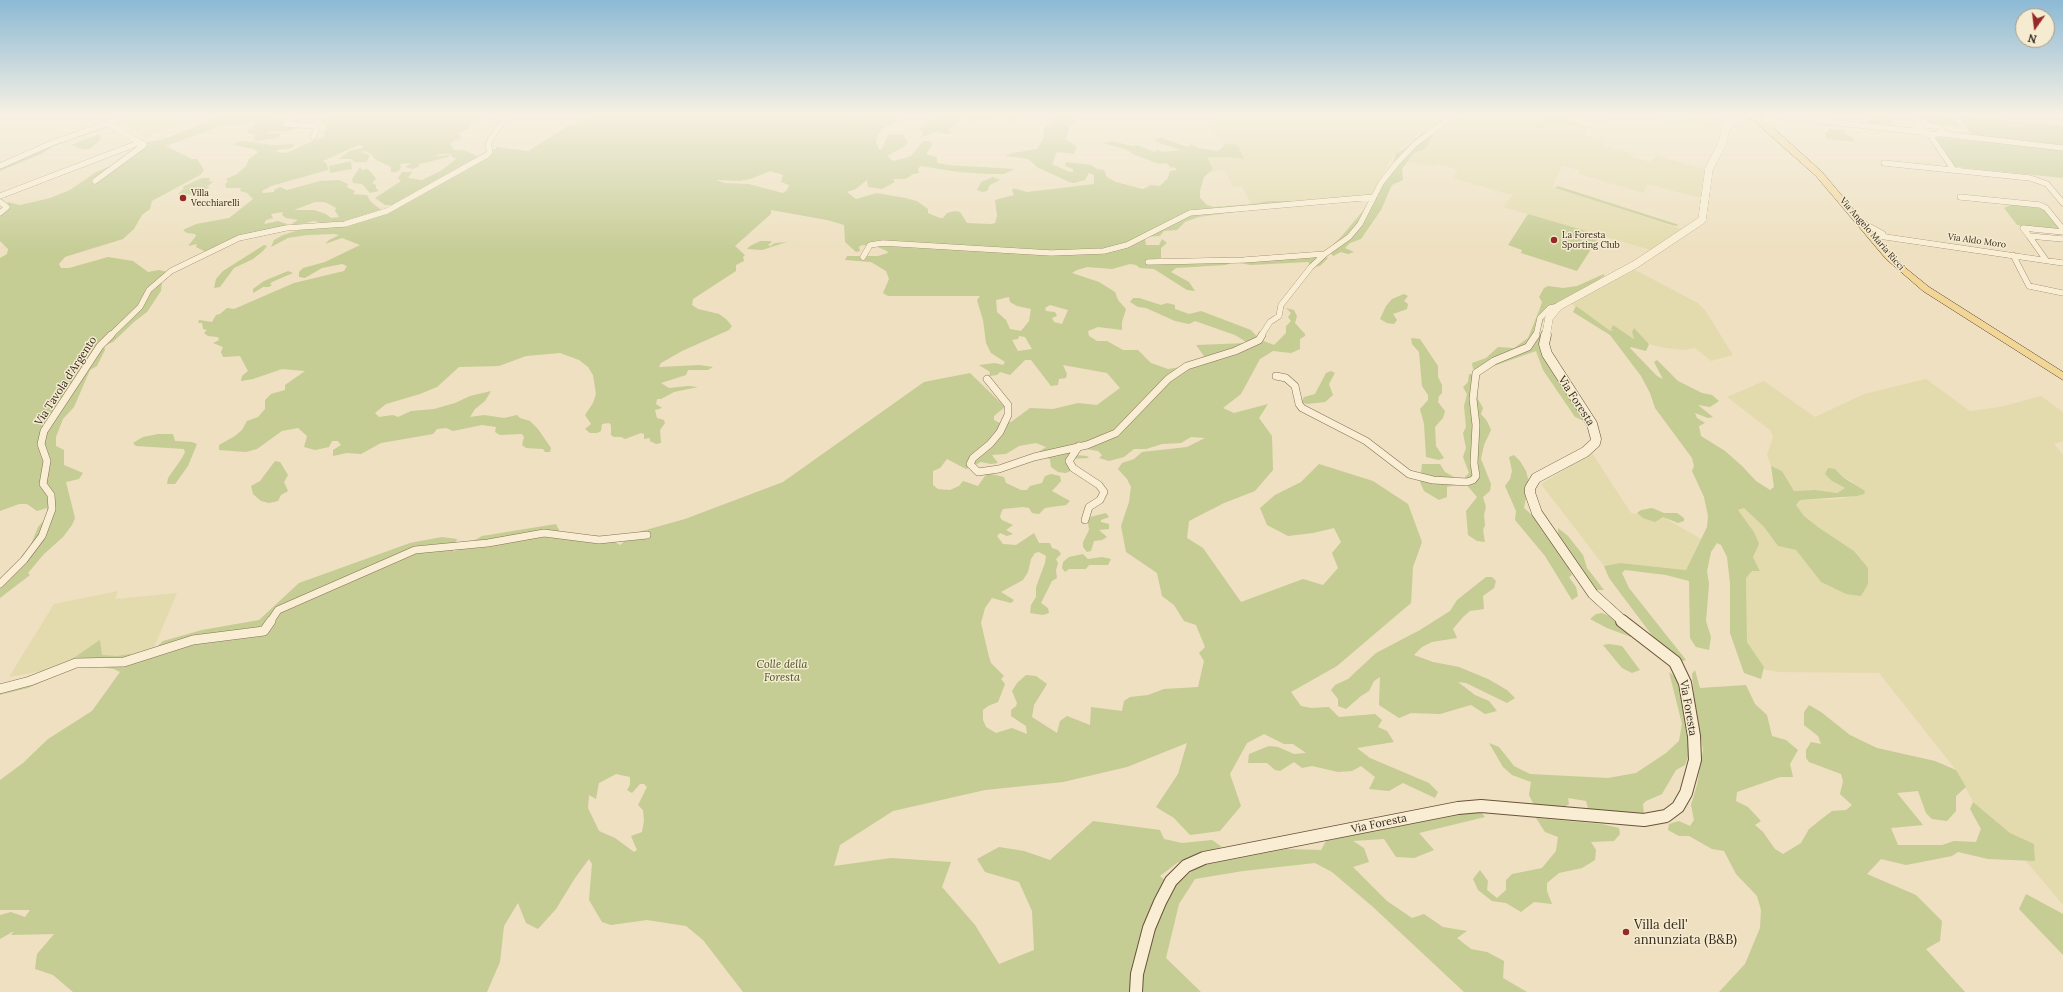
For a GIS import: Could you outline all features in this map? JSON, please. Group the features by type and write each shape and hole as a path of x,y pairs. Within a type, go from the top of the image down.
{"main road":[{"name":"Via Foresta","path":"1136,992 1137,974 1149,928 1171,880 1186,866 1204,858 1458,808 1481,806 1644,820 1666,816 1678,807 1686,793 1694,760 1694,736 1685,684 1681,672 1675,662 1611,612 1594,594 1538,514 1530,493 1532,483 1536,478 1585,452 1595,443 1596,439 1592,424 1553,366 1544,344 1549,318 1559,306 1636,264 1702,220 1709,169 1713,161"},
{"name":"Via Angelo Maria Ricci","path":"1805,161 1819,174 1897,265 1926,289 2062,375"}],"street":[{"path":"0,166 11,161"},
{"path":"0,196 91,161"},
{"path":"95,181 120,161"},
{"name":"Via Tavola d'Argento","path":"0,584 24,560 42,536 52,509 51,495 43,484 47,461 41,444 44,431 100,346 140,307 150,290 160,279 171,271 239,238 286,228 345,224 387,211 477,161"},
{"path":"987,379 1008,405 1008,415 1000,432 990,444 973,458 970,464 975,470 991,471 1034,457 1079,446 1116,433 1168,378 1187,366 1235,351 1259,340 1270,322 1279,316 1281,305 1290,293 1325,254 1349,237 1360,224 1387,175 1399,161"},
{"path":"1948,161 1954,170"},
{"path":"1884,163 2038,179 2051,188 2063,202"},
{"path":"863,257 870,245 883,243 1051,253 1104,251 1127,245 1190,213 1374,197"},
{"path":"1960,197 2040,205 2046,208 2063,230"},
{"path":"0,202 7,207 0,213"},
{"path":"1861,222 1889,236"},
{"path":"2046,260 2023,228 2063,230"},
{"path":"1872,235 1889,236"},
{"name":"Via Aldo Moro","path":"1889,236 2063,263"},
{"path":"2029,236 2063,239"},
{"path":"1148,262 1300,258 1325,254"},
{"path":"2013,255 2030,286 2063,293"},
{"path":"1276,376 1286,378 1295,386 1299,404 1302,408 1366,441 1409,474 1433,480 1467,482 1474,480 1476,476 1474,463 1476,425 1473,399 1476,373 1494,360 1528,347 1534,338 1540,318 1550,308 1559,306"},
{"path":"1079,446 1069,461 1073,468 1099,485 1104,492 1100,500 1089,507 1085,520"},
{"path":"0,689 30,681 76,662 124,662 193,640 264,631 278,610 415,550 488,543 544,533 599,540 647,535"}],"shaded area":[{"path":"1207,161 1390,161 1371,195 1286,202 1268,201 1251,204 1242,186 1233,187 1224,170 1206,173"},
{"path":"1677,161 1705,169 1700,198 1648,184 1643,193 1578,174 1579,170 1562,166 1552,187 1685,230 1654,251 1503,207 1512,195 1453,178 1458,170 1439,164 1434,166 1408,162"},
{"path":"1635,270 1698,303 1705,310 1733,355 1711,361 1695,348 1684,350 1665,348 1649,344 1634,328 1632,332 1634,339 1626,333 1609,330 1570,303"},
{"path":"1926,379 1970,411 2000,407 2041,396 2063,412 2063,441 2054,444 2063,455 2063,905 2026,861 2035,860 2034,844 2010,833 1973,802 1956,770 1879,673 1778,672 1763,669 1764,667 1747,642 1746,577 1752,571 1760,570 1753,557 1754,532 1738,510 1744,508 1764,527 1778,546 1796,550 1821,582 1846,594 1854,551 1804,516 1796,505 1800,500 1838,499 1864,494 1851,481 1844,478 1835,469 1832,481 1845,488 1837,493 1815,490 1794,491 1782,471 1771,466 1767,455 1773,437 1771,431 1727,397 1764,381 1815,417 1864,394"},
{"path":"1592,453 1631,513 1663,517 1701,539 1686,570 1620,563 1604,566 1541,484"},
{"path":"118,591 115,599 177,593 152,652 64,663 60,668 9,677 54,604"}],"green space":[{"path":"10,161 23,161 0,171 0,165"},
{"path":"118,161 198,161 204,170 200,175 152,201 150,209 142,215 134,229 123,239 65,257 59,264 61,268 69,268 108,257 133,261 148,272 159,270 172,273 162,282 161,291 147,312 113,342 104,346 105,350 97,366 90,370 74,407 63,419 56,437 56,446 64,450 64,465 83,473 79,479 66,482 75,518 72,525 63,537 44,554 28,573 30,575 0,598 0,588 22,565 19,560 30,547 38,527 47,517 47,508 37,511 27,504 19,504 0,511 0,258 7,254 8,249 0,241 0,214 8,202 20,205 50,198 70,190 96,172"},
{"name":"Colle della Foresta","path":"248,161 323,161 327,164 328,170 271,186 262,191 263,193 274,192 274,190 280,187 287,190 320,181 339,180 348,184 347,187 355,191 353,194 367,195 371,202 383,211 393,207 390,205 385,205 375,198 401,181 398,178 402,172 412,172 408,178 422,180 442,170 453,161 937,161 937,163 949,165 1015,169 1004,174 989,174 958,172 921,166 918,168 919,173 913,174 906,179 893,179 895,182 882,189 868,187 867,180 856,189 847,192 856,199 877,193 917,201 928,209 928,213 940,218 943,218 947,213 955,211 960,212 967,223 995,223 997,216 995,200 1014,195 1012,191 1013,188 1027,192 1094,184 1094,175 1089,173 1085,180 1074,183 1069,182 1037,167 1031,161 1053,161 1052,164 1070,172 1073,172 1073,169 1065,166 1066,162 1091,165 1097,169 1104,170 1107,177 1116,182 1143,189 1151,185 1160,186 1168,178 1170,171 1176,170 1176,168 1170,167 1167,163 1159,164 1152,161 1209,161 1213,169 1204,177 1200,191 1200,198 1207,205 1214,207 1268,201 1292,201 1294,205 1283,208 1265,208 1199,217 1185,222 1177,230 1164,231 1160,236 1145,237 1146,245 1159,245 1162,239 1167,243 1161,248 1161,258 1147,260 1321,255 1328,258 1320,266 1313,267 1308,262 1251,265 1233,262 1226,265 1176,268 1171,272 1189,282 1195,291 1187,290 1154,269 1140,268 1136,265 1130,264 1112,269 1087,267 1072,273 1099,282 1115,292 1118,300 1126,309 1122,322 1122,330 1098,327 1088,331 1089,336 1097,341 1107,341 1123,350 1138,350 1151,363 1168,369 1188,366 1204,356 1196,345 1248,343 1235,335 1195,321 1189,324 1175,321 1146,308 1138,307 1130,302 1133,298 1139,298 1161,305 1167,303 1175,305 1175,309 1189,314 1201,311 1251,330 1259,339 1274,345 1286,333 1286,326 1291,321 1288,317 1291,313 1286,308 1294,310 1297,316 1295,323 1305,334 1305,336 1300,339 1300,349 1291,353 1273,351 1260,359 1241,394 1223,408 1234,413 1268,404 1259,418 1272,436 1273,470 1255,491 1224,503 1189,521 1187,538 1203,548 1241,602 1303,579 1323,585 1338,568 1332,553 1341,542 1334,528 1313,533 1288,536 1267,525 1260,508 1275,495 1301,482 1319,464 1373,481 1408,504 1422,542 1413,567 1411,603 1337,666 1291,692 1301,706 1311,708 1329,707 1339,717 1375,714 1382,720 1378,727 1387,731 1394,742 1357,748 1370,758 1429,783 1438,792 1435,798 1403,783 1389,791 1369,789 1375,777 1361,766 1352,771 1338,772 1312,766 1302,768 1294,762 1280,771 1275,770 1267,763 1248,763 1249,754 1269,746 1278,747 1294,754 1306,753 1293,744 1284,744 1264,734 1247,743 1230,774 1241,806 1220,831 1190,835 1174,818 1156,807 1178,774 1187,743 1127,767 1063,782 985,790 893,811 840,845 834,866 891,858 951,862 942,887 975,925 999,964 1034,950 1032,911 1019,882 985,872 977,859 999,847 1024,851 1050,860 1093,821 1160,830 1164,839 1182,843 1212,840 1222,847 1197,854 1177,863 1160,876 1173,887 1198,866 1286,849 1321,850 1326,841 1464,811 1481,812 1485,817 1419,833 1434,850 1414,858 1396,857 1384,839 1353,841 1364,848 1369,862 1353,867 1387,901 1412,918 1424,914 1443,927 1467,931 1457,938 1471,949 1487,952 1504,961 1503,978 1527,992 1464,992 1373,907 1332,872 1315,863 1243,871 1195,879 1179,904 1166,958 1201,992 743,992 703,940 686,926 647,920 611,925 602,922 589,900 592,864 589,859 575,878 556,909 538,929 526,923 518,903 504,926 500,962 487,992 73,992 53,975 35,969 37,954 54,934 11,935 14,931 0,939 0,915 11,912 25,917 30,910 0,910 0,780 23,763 48,739 92,711 120,672 114,669 89,665 76,665 67,671 28,688 0,695 0,685 21,679 69,661 100,640 102,655 117,656 130,654 142,660 163,641 202,630 259,620 299,583 410,543 442,537 457,539 453,552 482,536 556,524 561,534 605,536 620,545 635,533 685,519 783,482 924,382 970,373 1005,407 994,416 994,420 1000,423 1011,422 1030,408 1053,409 1078,403 1097,405 1120,388 1107,373 1063,365 1067,374 1066,378 1059,379 1058,385 1051,386 1031,360 1025,360 1010,375 1000,372 997,375 989,376 990,372 979,365 995,363 1003,365 1005,362 991,353 986,343 983,320 977,300 980,296 888,296 883,293 889,279 886,271 871,262 845,260 847,256 878,256 888,253 887,251 875,246 862,245 859,247 860,251 856,252 845,242 844,225 827,220 771,210 771,214 735,246 745,255 743,257 744,261 736,265 736,271 693,299 692,305 698,309 719,314 732,326 729,330 682,351 661,363 659,367 699,365 713,367 708,370 688,370 686,375 661,383 669,388 688,386 698,387 674,392 661,399 657,399 656,404 662,408 655,410 657,418 664,420 665,423 660,430 661,443 656,444 650,441 650,438 644,439 644,434 641,433 625,439 621,437 614,437 611,435 611,425 609,423 602,424 601,431 597,433 590,433 585,429 591,424 585,415 593,403 596,394 593,375 588,367 579,360 560,353 526,356 499,366 459,367 437,387 420,394 386,404 375,413 379,417 393,415 398,417 411,411 434,409 455,403 470,396 491,391 485,401 475,409 470,417 484,415 504,418 517,415 520,418 530,421 538,429 551,448 550,452 545,452 543,449 526,448 522,445 524,437 522,434 500,435 495,432 496,427 482,425 453,431 446,428 437,429 433,434 381,443 361,454 347,453 333,456 333,450 341,445 338,441 332,441 329,447 315,450 304,447 307,436 298,428 282,431 257,449 246,452 219,450 219,445 235,436 242,430 247,421 258,417 265,409 265,400 271,394 285,390 285,385 305,371 282,369 253,379 241,381 242,376 248,371 240,356 223,357 221,352 223,347 213,343 219,340 218,337 208,336 204,333 207,330 203,329 202,323 198,323 199,320 212,322 216,315 220,314 227,308 234,309 294,283 344,271 347,266 342,264 322,268 305,278 299,277 299,272 303,268 325,262 360,245 342,238 325,244 329,240 339,235 334,234 308,235 288,238 271,247 274,240 283,235 302,229 327,225 314,221 292,226 293,223 298,220 286,218 282,215 283,212 271,214 273,218 266,220 264,224 278,221 287,224 288,227 272,229 206,252 196,247 197,244 188,246 196,236 195,234 187,233 183,230 196,224 229,218 253,199 247,193 240,191 241,188 226,188 225,184 228,182 226,179 237,174 246,166","holes":["770,171 783,175 781,182 789,185 787,190 783,193 749,184 725,183 716,180 740,181 751,179","315,202 324,202 336,208 335,211 339,217 331,218 326,214 314,210 294,210","1009,297 1010,302 1017,306 1031,309 1029,321 1021,331 1010,329 1006,320 997,312 996,300","1050,305 1068,310 1062,324 1054,322 1052,318 1057,316 1055,312 1046,311 1045,308","1019,336 1025,337 1032,349 1018,351 1012,340 1018,339","1191,437 1205,438 1187,447 1142,452 1134,459 1122,463 1118,469 1127,479 1131,487 1129,502 1121,526 1126,552 1157,573 1162,596 1174,605 1184,621 1196,625 1205,647 1199,653 1204,661 1198,687 1164,689 1148,695 1130,697 1124,701 1122,711 1091,707 1090,725 1067,716 1060,721 1057,733 1032,717 1034,705 1047,684 1036,676 1026,675 1017,683 1012,691 1017,703 1011,710 1011,716 1026,726 1027,734 1012,728 996,733 986,727 983,720 983,710 998,702 1005,684 1001,679 1004,676 991,663 989,657 981,623 985,608 992,598 1011,603 1014,600 1001,592 1023,580 1028,572 1031,559 1035,553 1039,552 1046,556 1045,563 1036,587 1036,597 1031,605 1030,613 1043,615 1049,613 1048,608 1041,603 1052,581 1057,578 1056,570 1058,563 1056,559 1061,554 1058,550 1052,548 1050,543 1039,543 1034,533 1016,545 1003,544 997,536 1000,533 1007,536 1013,534 1006,530 1013,525 1002,520 1000,517 1001,513 1003,509 1023,507 1029,508 1032,513 1039,514 1045,508 1066,505 1070,501 1052,491 1061,481 1060,476 1051,474 1045,476 1042,483 1030,486 1027,490 1021,490 1006,483 1004,477 987,473 978,486 963,481 959,486 950,490 938,489 933,485 933,471 940,468 947,459 966,469 981,462 991,464 998,463 992,455 1006,454 1019,446 1036,443 1046,447 1040,451 1037,456 1050,459 1051,467 1058,472 1066,473 1072,470 1070,459 1089,458 1087,456 1076,455 1078,451 1086,449 1098,451 1102,455 1099,458 1109,461 1124,457 1134,449 1146,449 1162,444 1181,443","616,774 630,777 630,785 627,790 632,793 640,784 644,784 647,787 638,805 643,810 644,821 642,832 631,836 637,850 634,852 615,838 599,831 588,808 589,795 596,799 599,783"]},
{"path":"351,161 352,169 330,173 329,166"},
{"name":"Colle della Foresta","path":"379,161 431,161 420,164 418,167 412,169 405,167 411,163 400,164 401,167 399,171 395,172 391,172 391,167"},
{"path":"1394,161 1408,161 1402,169 1403,180 1392,185 1381,210 1361,239 1350,243 1345,248 1354,252 1348,254 1341,252 1333,256 1328,249 1341,237 1372,200 1392,167"},
{"path":"1951,161 2063,161 2063,178 1955,167"},
{"path":"360,167 362,170 368,169 375,177 376,179 372,183 376,185 376,188 379,191 370,193 362,184 353,183 352,179"},
{"path":"993,177 1000,180 990,185 987,191 982,192 977,190 981,182"},
{"path":"202,178 210,178 209,181 213,182 207,187 210,187 204,189 198,195 178,194 184,186"},
{"path":"1558,186 1679,225 1675,226 1555,188"},
{"path":"2012,204 2044,209 2059,229 2017,225 2004,208"},
{"name":"La Foresta Sporting Club","path":"1528,214 1600,235 1577,271 1521,253 1522,250 1508,245"},
{"path":"760,241 772,242 768,245 770,246 775,243 787,242 762,250 747,249"},
{"path":"264,245 267,246 263,251 253,259 234,268 220,287 214,288 216,279 223,271"},
{"path":"288,271 293,273 272,282 270,284 272,285 269,287 263,287 253,293 253,289 264,281"},
{"path":"1604,274 1604,276 1547,313 1539,335 1550,367 1583,417 1582,420 1575,417 1543,370 1536,351 1488,368 1483,372 1473,369 1472,363 1486,358 1498,347 1514,348 1528,338 1542,302 1539,297 1544,288 1548,286 1563,288 1577,286"},
{"path":"1404,294 1408,296 1404,301 1408,304 1407,309 1393,314 1397,320 1394,324 1387,323 1380,319 1386,306 1392,299"},
{"path":"1576,306 1609,330 1613,331 1611,329 1613,325 1634,339 1632,332 1634,328 1649,344 1646,351 1630,348 1657,376 1663,379 1654,362 1657,360 1678,381 1702,393 1712,395 1719,401 1710,407 1698,405 1713,417 1708,418 1695,413 1697,418 1705,423 1699,426 1701,436 1725,451 1756,481 1770,490 1774,487 1771,466 1782,471 1794,491 1815,490 1837,493 1845,488 1832,481 1825,474 1828,468 1835,469 1844,478 1865,491 1864,494 1857,496 1800,500 1796,505 1804,516 1854,551 1868,568 1868,584 1861,596 1846,594 1821,582 1796,550 1778,546 1764,527 1744,508 1738,510 1754,532 1759,544 1753,557 1760,571 1752,571 1746,578 1747,642 1764,667 1761,679 1744,673 1730,633 1730,583 1727,557 1721,545 1717,543 1711,552 1707,571 1709,584 1706,621 1711,637 1709,650 1696,647 1690,638 1689,581 1666,575 1625,570 1622,573 1629,588 1686,660 1680,662 1657,642 1609,578 1604,566 1620,563 1686,570 1707,527 1708,516 1704,497 1692,471 1694,466 1692,458 1655,408 1650,393 1641,376 1610,335 1573,312"},
{"path":"1411,338 1420,339 1438,366 1438,377 1442,385 1442,393 1439,396 1438,402 1445,411 1443,418 1435,427 1436,446 1444,458 1439,460 1426,457 1424,424 1420,409 1428,400 1428,395 1422,386 1419,352 1412,344"},
{"path":"1331,371 1335,373 1329,384 1333,395 1325,402 1307,404 1301,402 1304,397 1315,394 1326,373"},
{"path":"1469,374 1477,375 1479,381 1477,391 1478,399 1483,408 1481,414 1487,421 1491,430 1484,445 1481,459 1491,484 1490,491 1483,497 1486,507 1484,515 1485,525 1483,530 1485,542 1477,541 1468,535 1466,511 1477,497 1465,483 1465,477 1469,473 1463,457 1466,448 1463,433 1466,427 1464,406 1467,394 1463,387 1468,382"},
{"path":"158,434 173,434 175,441 192,442 197,444 188,466 175,484 167,484 168,478 182,458 185,452 184,449 136,446 133,443 143,437"},
{"path":"1514,455 1526,471 1529,482 1524,508 1532,515 1567,565 1572,575 1569,577 1576,587 1578,596 1572,600 1545,556 1515,520 1516,511 1505,486 1510,479 1512,471 1509,457"},
{"path":"275,461 280,462 288,475 284,482 288,491 281,495 278,501 269,503 261,501 253,494 251,486 260,481"},
{"path":"1422,464 1440,464 1445,472 1454,477 1457,485 1447,487 1447,497 1439,500 1424,491 1420,482"},
{"path":"1652,508 1664,513 1677,513 1684,518 1684,521 1678,523 1663,517 1655,522 1643,518 1637,513 1641,510"},
{"path":"1106,513 1109,517 1101,520 1101,522 1109,524 1109,529 1099,530 1107,537 1102,540 1094,541 1091,551 1087,552 1083,547 1083,542 1089,530 1088,523 1090,517"},
{"path":"1558,528 1568,536 1583,555 1587,568 1604,590 1597,590 1583,575 1558,534"},
{"path":"1083,554 1088,559 1102,557 1111,559 1108,565 1089,565 1086,569 1069,569 1065,572 1062,568 1063,562 1069,557"},
{"path":"1486,577 1492,577 1496,581 1494,588 1483,596 1484,609 1470,611 1463,617 1453,629 1457,638 1432,642 1422,647 1414,655 1433,662 1459,667 1488,679 1507,690 1515,698 1507,703 1466,683 1458,682 1475,695 1489,701 1497,711 1485,714 1471,705 1440,714 1411,713 1399,718 1379,705 1380,677 1374,681 1369,691 1346,709 1338,706 1338,699 1331,690 1335,685 1348,679 1376,653 1420,630 1450,611 1457,600"},
{"path":"1602,613 1610,616 1632,632 1635,637 1631,637 1607,628 1590,619 1596,614"},
{"path":"1609,644 1622,646 1640,670 1632,673 1622,668 1603,645"},
{"path":"1695,670 1700,688 1746,685 1755,704 1767,715 1772,736 1786,740 1798,750 1790,764 1793,777 1780,777 1737,792 1736,801 1748,807 1761,821 1755,825 1763,832 1775,849 1783,854 1801,843 1809,829 1832,811 1846,810 1852,805 1840,794 1843,781 1841,774 1809,762 1806,758 1806,750 1811,742 1821,744 1818,736 1804,725 1804,712 1809,705 1821,712 1850,735 1877,748 1935,761 1956,770 1966,787 1956,796 1956,811 1947,821 1932,819 1926,813 1918,791 1897,793 1923,825 1891,828 1898,845 1942,845 1954,841 1976,842 1981,829 1970,809 1973,802 2010,833 2034,844 2035,861 1988,859 1958,852 1952,856 1906,865 1881,859 1867,874 1916,895 1942,921 1940,941 1926,949 1965,992 1719,992 1745,964 1760,928 1761,910 1757,896 1736,874 1724,851 1712,849 1689,836 1679,836 1668,830 1669,824 1679,821 1690,826 1694,820 1691,805 1697,785 1703,750 1694,695 1692,674"},
{"path":"1669,672 1680,681 1690,751 1685,765 1676,770 1662,794 1646,801 1643,804 1644,815 1589,812 1586,801 1568,798 1569,804 1560,810 1534,805 1529,795 1531,782 1512,775 1503,767 1489,743 1499,747 1514,766 1530,774 1608,778 1636,773 1666,753 1679,741 1682,724"},
{"path":"1536,818 1602,824 1619,828 1620,834 1614,841 1591,842 1596,850 1595,860 1582,868 1559,873 1547,883 1547,891 1552,904 1534,902 1521,912 1506,903 1492,901 1478,890 1473,879 1480,870 1488,881 1487,890 1497,898 1506,890 1506,880 1512,874 1542,868 1556,851 1558,837 1545,832"},
{"path":"2026,894 2063,914 2063,955 2019,909"}],"place":[{"name":"Villa Vecchiarelli","path":"183,198"},
{"name":"La Foresta Sporting Club","path":"1554,240"},
{"name":"Villa dell' annunziata (B&B)","path":"1626,932"}]}
